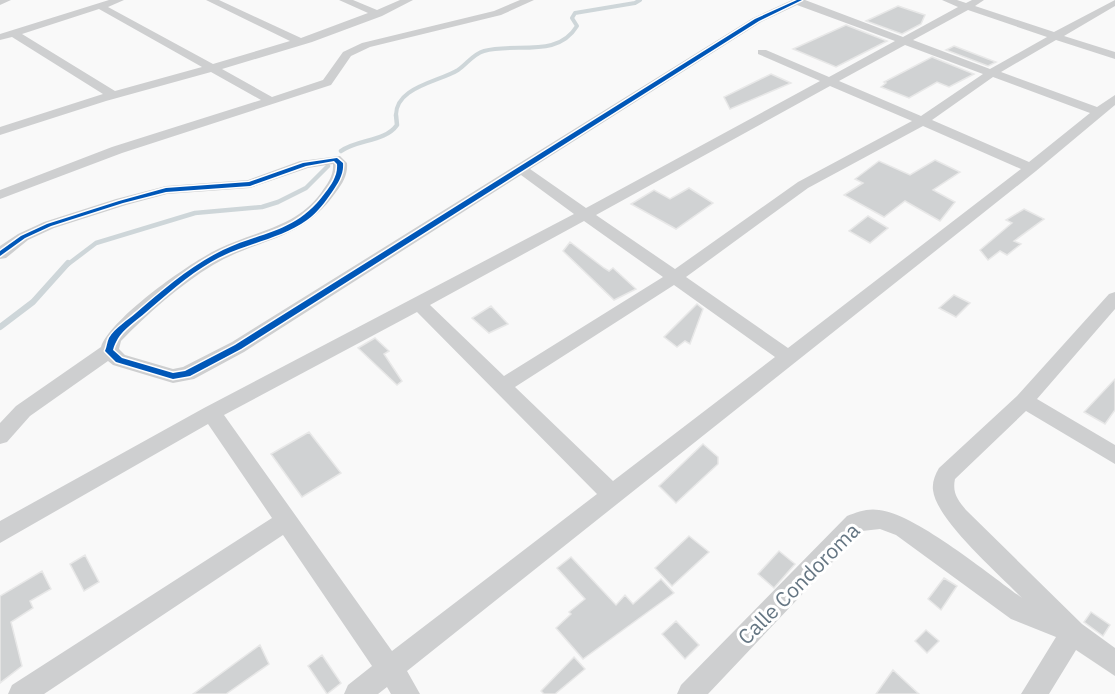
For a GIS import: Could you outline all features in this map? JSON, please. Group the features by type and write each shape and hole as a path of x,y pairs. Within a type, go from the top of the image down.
{"street":[{"path":"0,2 6,0"},
{"path":"211,0 300,42"},
{"path":"344,0 378,14"},
{"path":"1,129 300,42 378,14 408,0"},
{"path":"0,195 117,150 327,82 340,60 366,45 498,12 529,0"},
{"path":"947,0 973,3 1056,36 1115,56"},
{"path":"109,351 119,360 143,369 173,376 187,374 238,347 757,20 799,1 991,74 1099,112"},
{"path":"0,37 110,2 211,68 271,101"},
{"path":"502,386 675,278 803,185 921,122 991,74 1115,2"},
{"path":"0,533 211,413 585,214 973,3"},
{"path":"14,33 114,96"},
{"path":"762,52 1030,168"},
{"path":"357,694 1115,99"},
{"path":"0,254 23,237 50,225 166,190 250,184 323,159 335,159 340,163 341,169 332,189 309,216 290,229 226,250 206,262 124,326 113,339 109,351 23,411 0,436"},
{"path":"522,170 788,357"},
{"path":"1115,298 1024,401 946,474 942,492 958,517 1073,633 1115,663"},
{"path":"419,303 611,494"},
{"path":"1024,401 1115,455"},
{"path":"211,413 407,694"},
{"name":"Calle Condoroma","path":"690,694 855,523 876,518 891,520 904,528 1020,610 1046,619 1073,633"},
{"path":"21,694 286,521"},
{"path":"1034,694 1073,633"}],"building":[{"path":"898,6 925,15 921,24 902,34 866,21"},
{"path":"846,25 887,41 836,67 793,49"},
{"path":"954,46 996,62 988,66 946,50"},
{"path":"932,57 974,74 949,87 937,82 909,98 881,87 886,83 884,82"},
{"path":"771,74 791,83 730,109 724,97"},
{"path":"935,160 960,172 933,190 955,202 940,221 905,201 884,217 844,195 863,183 855,179 879,161 910,175"},
{"path":"689,188 713,203 676,229 631,204 654,190 670,199"},
{"path":"1024,209 1044,219 1014,241 1021,244 1007,255 1000,251 988,260 980,250 1012,223 1006,220"},
{"path":"868,216 888,228 870,243 849,231"},
{"path":"570,242 604,268 609,271 613,268 636,289 614,300 563,251"},
{"path":"954,295 970,303 956,317 939,308"},
{"path":"697,304 703,309 690,344 685,341 677,347 664,337"},
{"path":"491,306 508,324 489,333 472,318"},
{"path":"375,338 389,351 384,354 402,381 397,385 358,348"},
{"path":"1115,379 1115,410 1105,424 1084,412"},
{"path":"309,432 341,473 302,497 271,454"},
{"path":"703,444 718,457 718,464 676,503 659,486"},
{"path":"689,536 709,552 672,586 655,568"},
{"path":"779,551 795,564 774,588 758,574"},
{"path":"85,555 99,582 84,591 70,564"},
{"path":"571,557 616,605 625,595 633,604 661,579 674,593 583,659 556,628 571,614 569,612 585,599 557,568"},
{"path":"42,571 51,589 30,601 33,608 11,622 22,666 0,683 0,596"},
{"path":"944,578 957,586 941,610 928,599"},
{"path":"1091,612 1110,625 1103,636 1084,622"},
{"path":"676,621 699,645 685,659 662,634"},
{"path":"926,630 939,641 927,653 915,641"},
{"path":"260,645 269,664 226,694 193,694"},
{"path":"322,655 341,683 327,694 308,666"},
{"path":"574,657 585,669 555,694 544,694 541,691"},
{"path":"893,670 919,694 876,694"}],"waterway":[{"path":"396,116 397,107 410,92 458,70 480,52 496,49 535,48 559,43 577,26 572,18 575,13 635,3 640,0"},
{"path":"341,151 355,144 386,135 397,125 396,116"},
{"path":"67,265 96,243 195,213 262,207 278,202 306,188 328,166"},
{"path":"0,327 33,302 68,263"}],"cycle path":[{"path":"0,254 23,237 49,225 121,202 166,190 250,184 305,164 335,159 340,163 340,173 320,205 306,218 276,234 242,245 208,261 165,292 113,338 109,351 119,360 173,376 187,374 238,347 757,20 800,0"}]}
